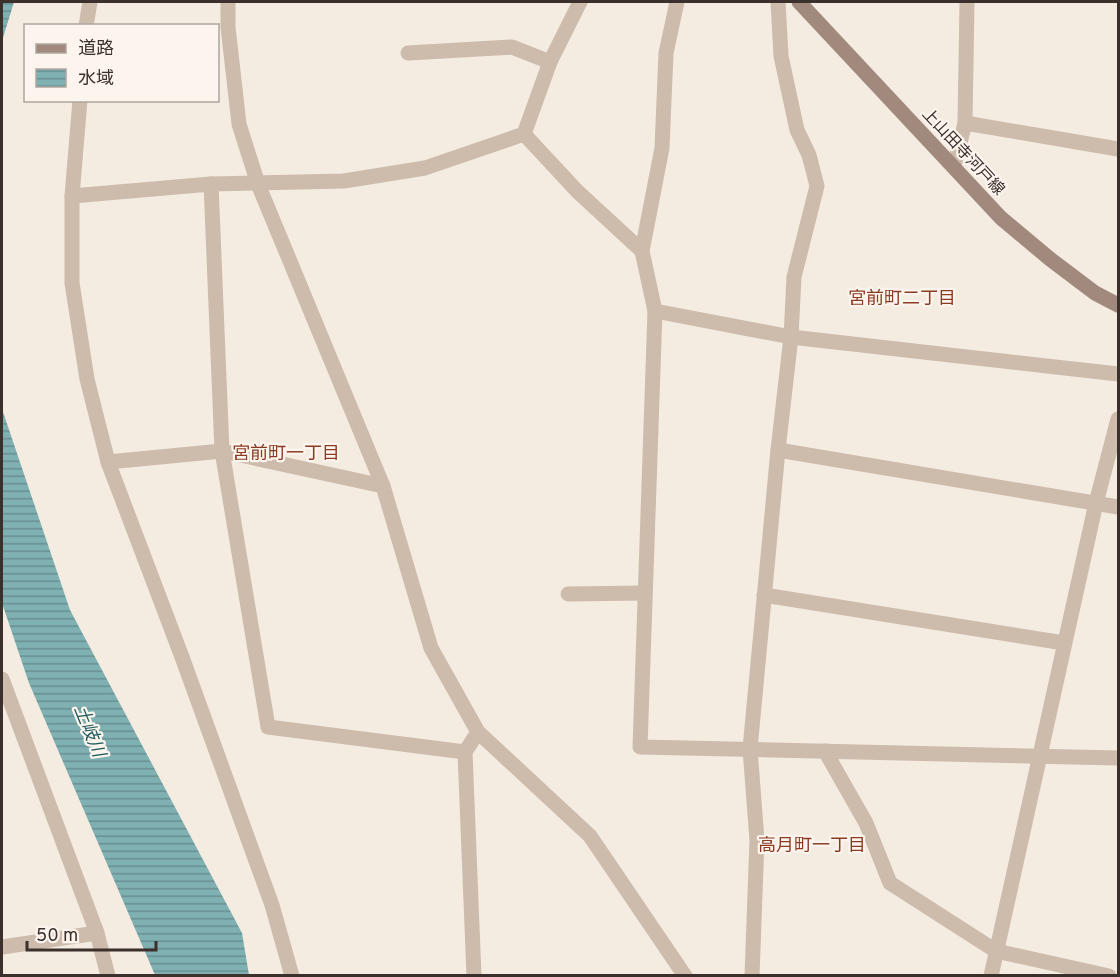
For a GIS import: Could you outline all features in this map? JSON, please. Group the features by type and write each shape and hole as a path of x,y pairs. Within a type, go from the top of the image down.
{"main road":[{"name":"上山田寺河戸線","path":"799,2 1001,218 1095,293 1119,305"}],"street":[{"path":"86,24 90,2"},
{"path":"228,2 228,27 239,124 258,184 384,486 431,648 478,732 590,836 685,975"},
{"path":"524,134 550,62 580,2"},
{"path":"677,2 666,53 662,148 642,251 655,311 640,747 1119,759"},
{"path":"752,975 757,840 750,749 791,337 794,277 817,186 809,155 797,130 781,56 778,2"},
{"path":"954,166 965,123 967,2"},
{"path":"408,53 512,47 550,62"},
{"path":"80,102 72,196 72,283 87,379 108,462 182,657 263,883 292,975"},
{"path":"965,123 1119,149"},
{"path":"72,196 211,184 344,181 425,168 524,134"},
{"path":"524,134 577,191 642,251"},
{"path":"211,184 222,451 268,727 465,752"},
{"path":"655,311 791,337 1119,374"},
{"path":"991,975 1096,503 1119,419"},
{"path":"778,450 1119,507"},
{"path":"108,462 222,451 384,486"},
{"path":"568,594 645,593"},
{"path":"764,595 1064,643"},
{"path":"2,679 97,933 108,975"},
{"path":"474,975 465,752 478,732"},
{"path":"825,751 866,823 890,883 996,951 1109,975"},
{"path":"2,947 97,933"}],"water":[{"path":"2,2 14,2 2,41"},
{"name":"土岐川","path":"2,409 70,610 242,933 249,975 155,975 29,683 2,603"}],"district":[{"name":"宮前町二丁目","path":"902,298"},
{"name":"宮前町一丁目","path":"286,453"},
{"name":"高月町一丁目","path":"812,845"}]}
